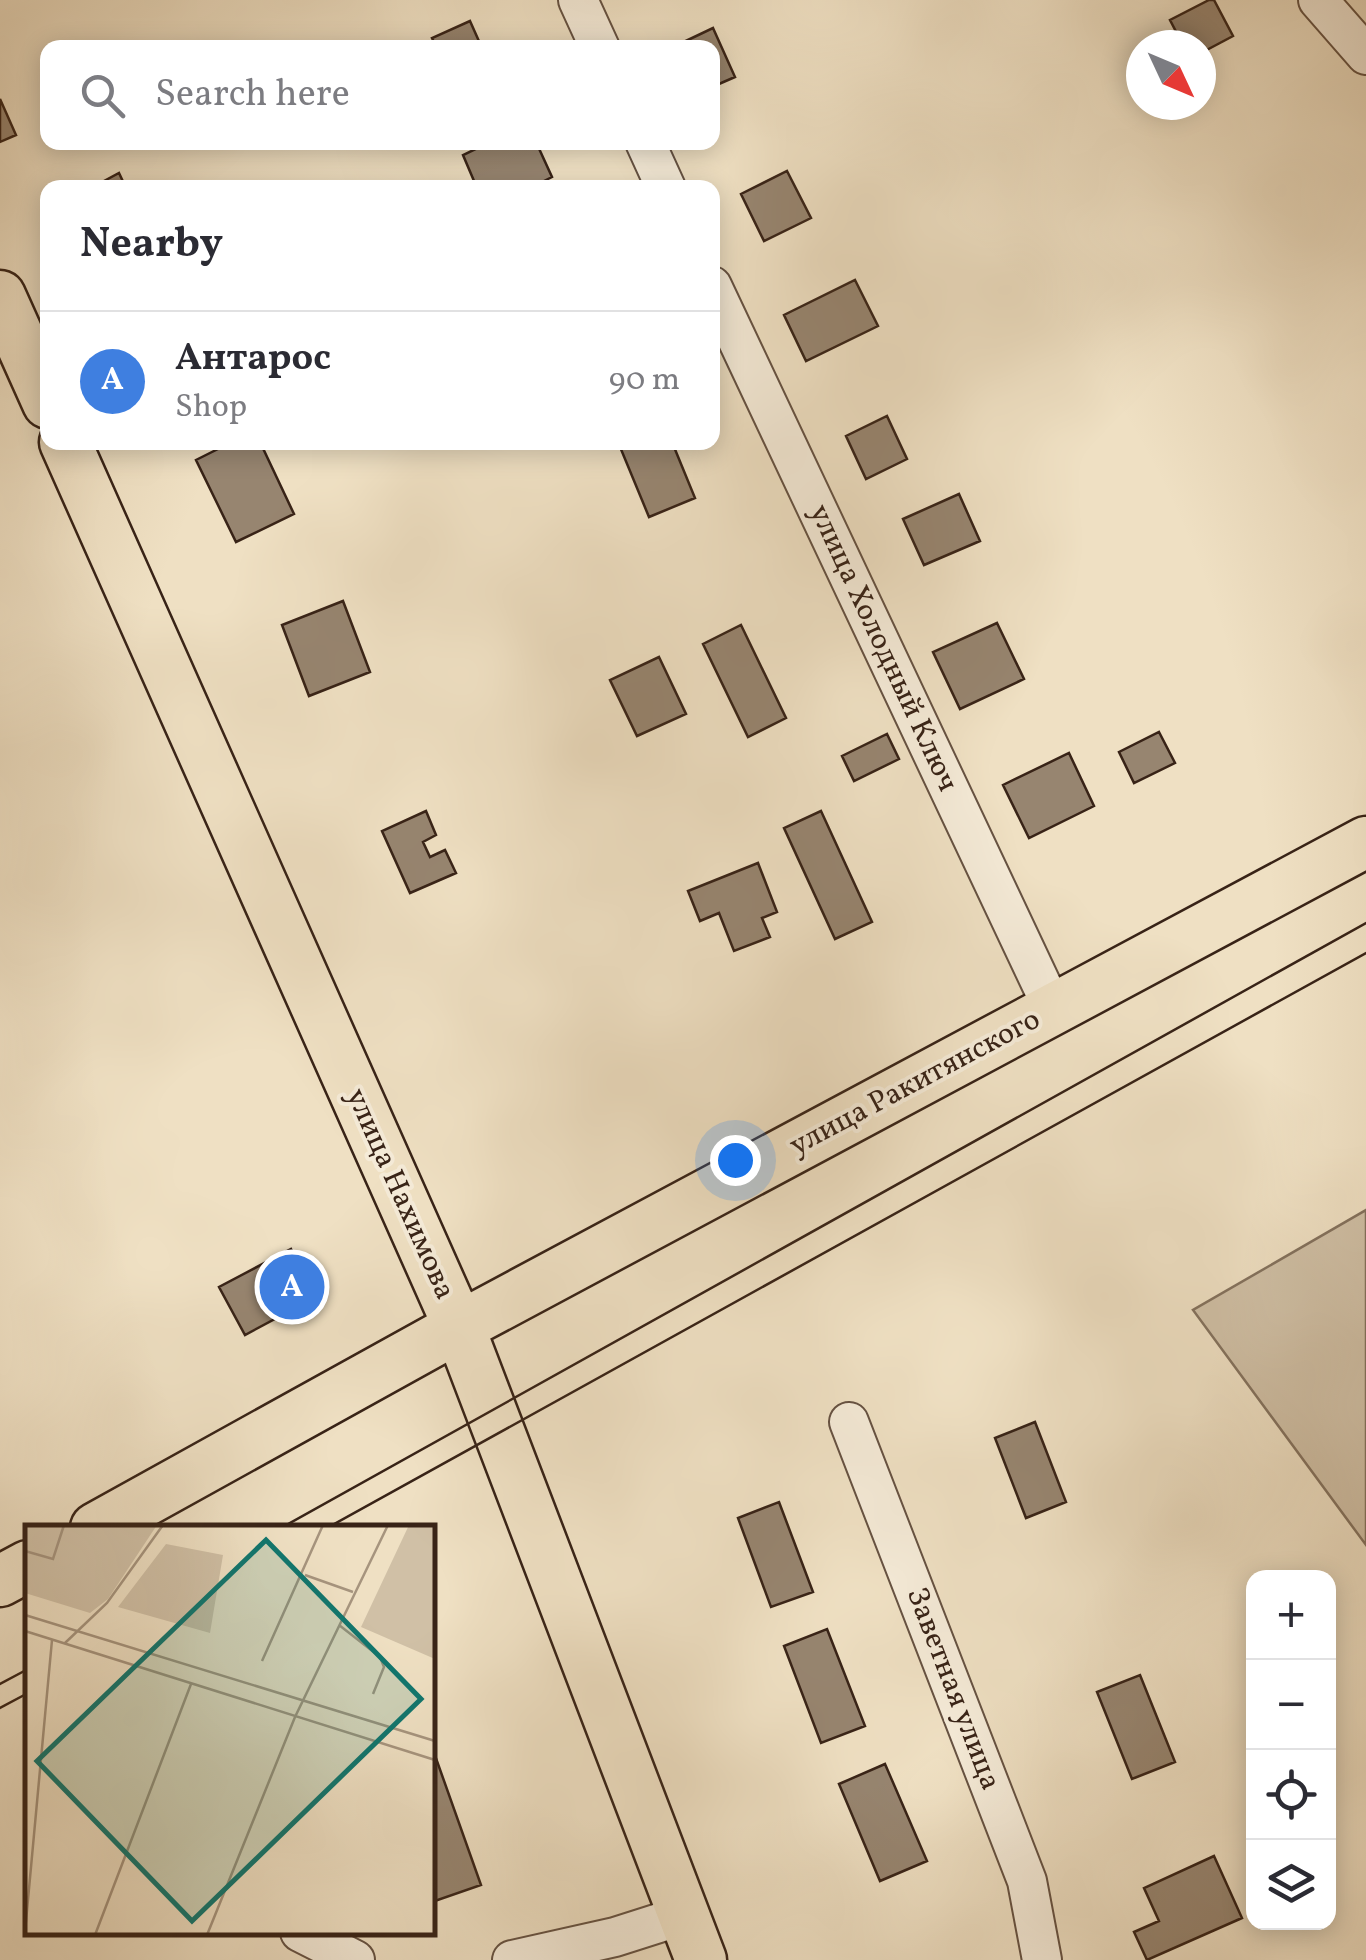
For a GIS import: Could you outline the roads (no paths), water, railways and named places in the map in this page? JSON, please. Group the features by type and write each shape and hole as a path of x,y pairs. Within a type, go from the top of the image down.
{"main road":[{"path":"0,296 40,384"},
{"name":"улица Нахимова","path":"69,450 458,1327 693,1937"},
{"name":"улица Ракитянского","path":"101,1525 458,1327 1366,842"},
{"path":"0,1581 25,1568"}],"street":[{"path":"578,0 596,40"},
{"path":"1318,0 1366,56"},
{"path":"649,150 662,180"},
{"name":"улица Холодный Ключ","path":"720,303 1053,1009"},
{"name":"Заветная улица","path":"849,1422 1027,1881 1042,1960"},
{"path":"306,1935 355,1960"},
{"path":"512,1960 615,1937 693,1937"}],"tram line":[{"path":"286,1525 1366,923"},
{"path":"332,1525 1366,953"},
{"path":"0,1684 25,1671"},
{"path":"0,1708 25,1695"}],"place":[{"name":"Антарос","path":"292,1287"}]}
